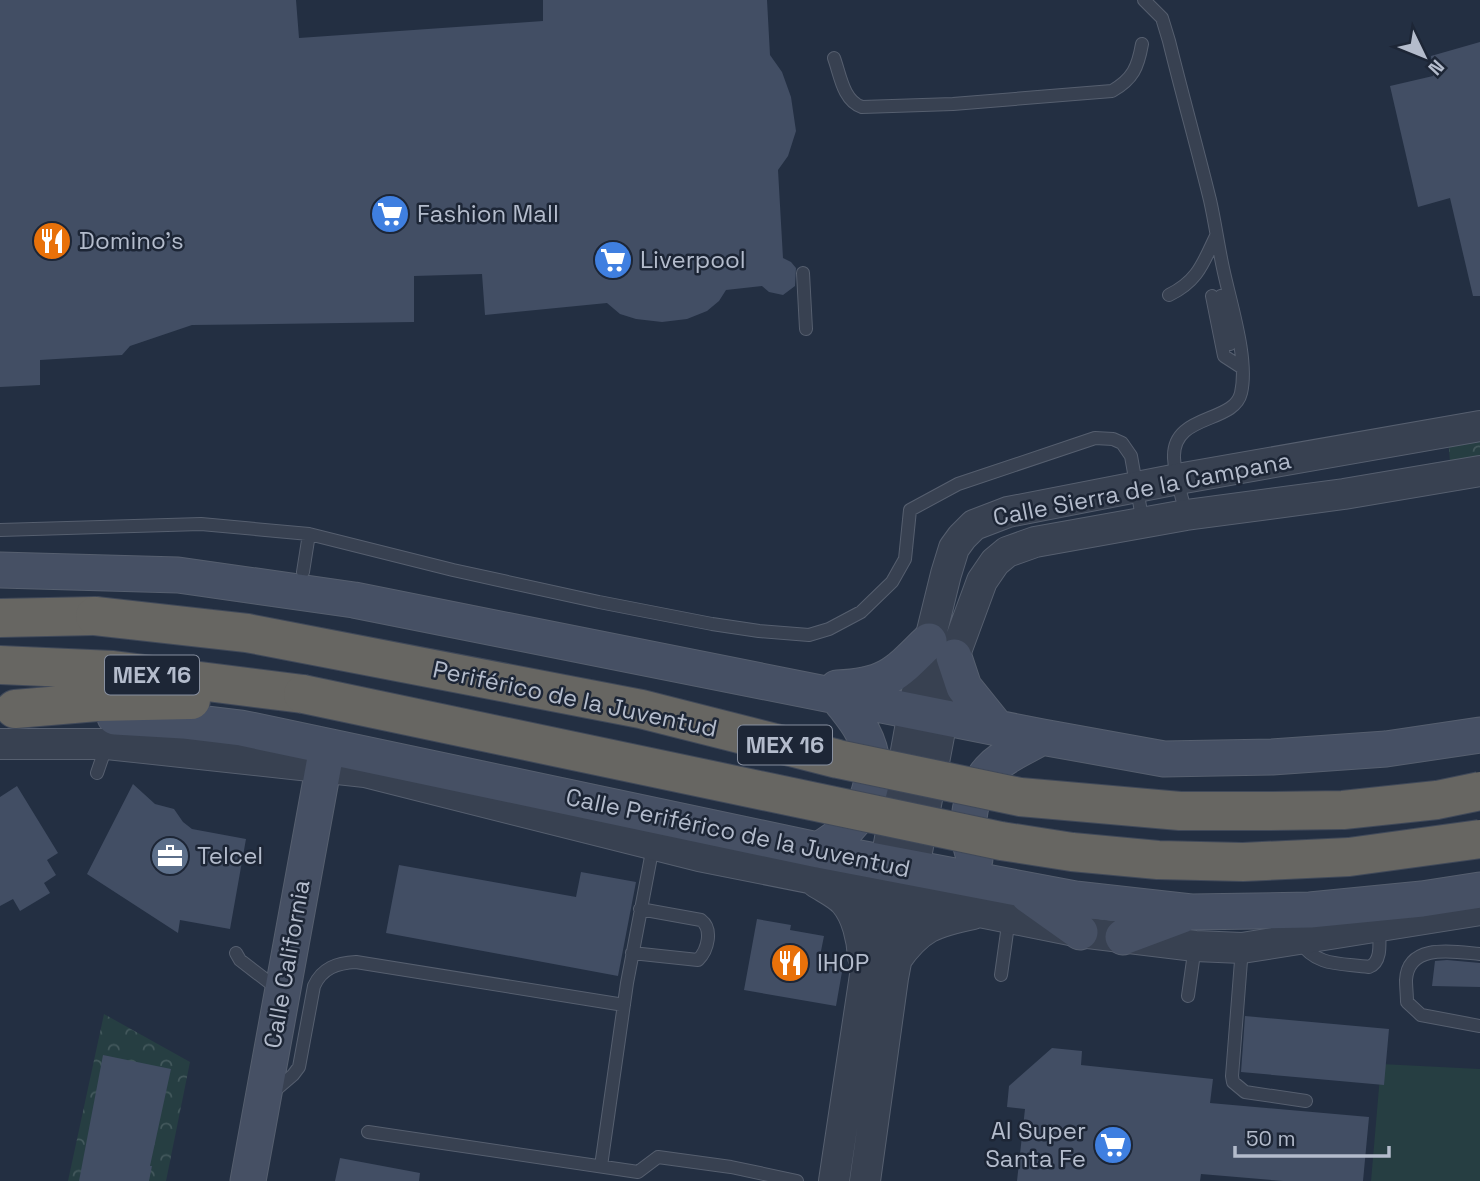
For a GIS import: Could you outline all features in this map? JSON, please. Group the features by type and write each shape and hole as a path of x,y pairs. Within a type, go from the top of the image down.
{"highway":[{"name":"Periférico de la Juventud","path":"0,618 95,615 247,633 641,709 838,759 1020,797 1180,811 1272,811 1343,810 1437,800 1480,791"},
{"name":"Periférico de la Juventud","path":"0,665 113,670 296,694 1001,841 1072,852 1158,860 1243,862 1349,857 1480,839"},
{"path":"7,710 97,702 296,694"}],"main road":[{"path":"0,568 57,554 109,554 303,572 641,640 700,668"},
{"path":"0,568 178,575 354,600 1164,759 1272,757 1386,749 1480,735"},
{"path":"799,688 877,684 941,649 964,687 997,728"},
{"path":"814,864 852,827 863,810 870,791 870,750 862,731 837,696"},
{"name":"Calle Periférico de la Juventud","path":"7,710 241,728 324,757 814,864 1000,901 1075,899 1191,912 1310,910 1422,899 1480,890"},
{"path":"1042,737 996,764 981,781 972,802 968,824 970,846 979,868 1000,901 1080,932"},
{"name":"Calle California","path":"248,1181 324,757"},
{"path":"1123,937 1191,912"}],"street":[{"name":"Calle Sierra de la Campana","path":"865,1181 865,975 897,881 941,649 954,548 974,525 1008,512 1480,426"},
{"path":"1426,435 1431,480"},
{"path":"1339,450 1345,494"},
{"name":"Calle Sierra de la Campana","path":"941,649 995,562 1007,552 1035,542 1186,515 1345,494 1480,471"},
{"path":"0,744 107,744 142,753 324,757 365,772 653,846 814,864 845,902 857,925 865,975"},
{"name":"Calle Sierra de la Campana","path":"834,1181 896,961 897,881"},
{"path":"896,961 909,941 929,926 1000,901"},
{"path":"1080,932 1195,946 1242,948 1480,910"}],"lane":[{"path":"1144,0 1162,18 1211,203 1216,236 1224,356 1237,364"},
{"path":"834,58 842,82 851,101 856,105 953,104 1112,91 1133,75 1138,66 1142,44"},
{"path":"1169,295 1186,287 1199,271 1216,236"},
{"path":"803,273 806,329"},
{"path":"1186,515 1174,456 1176,443 1191,427 1217,413 1229,412 1241,393 1237,364 1242,352 1221,296"},
{"path":"0,530 201,524 309,534 453,570 599,602 712,624 809,635 829,629 861,612 892,582 905,559 910,510 958,484 1053,452 1095,438 1113,439 1122,443 1131,456 1143,523"},
{"path":"303,572 309,534"},
{"path":"97,773 107,744"},
{"path":"601,1166 632,953 653,846"},
{"path":"1000,901 1001,975"},
{"path":"632,953 695,961 704,953 706,942 708,928 701,920 640,909"},
{"path":"1188,996 1195,946"},
{"path":"1242,948 1233,1082 1245,1092 1306,1101"},
{"path":"1480,954 1430,952 1414,960 1406,978 1407,1002 1421,1015 1480,1026"},
{"path":"236,953 240,960 282,993"},
{"path":"263,1098 286,1082 299,1067 314,986 324,971 342,962 624,1005"},
{"path":"368,1132 638,1172 658,1157 731,1167 797,1181"}],"green space":[{"path":"1480,433 1480,459 1450,463 1448,436"},
{"path":"104,1014 190,1062 166,1181 68,1181"},
{"path":"1381,1064 1480,1069 1480,1181 1371,1181"}],"building":[{"name":"Fashion Mall","path":"0,0 296,0 299,38 543,21 543,0 767,0 770,55 782,72 791,97 796,131 788,156 778,170 783,258 796,268 795,286 783,295 769,292 762,286 726,290 719,301 707,311 687,319 662,322 620,314 607,303 485,315 482,274 414,276 414,322 192,325 130,346 122,355 40,360 40,385 0,387"},
{"path":"1480,42 1480,296 1473,296 1450,198 1418,207 1390,86 1433,76 1431,56"},
{"name":"Telcel","path":"133,784 155,804 174,809 192,829 246,839 230,929 180,920 178,933 87,874"},
{"path":"17,786 58,853 47,860 56,875 44,883 50,893 20,911 13,899 0,906 0,797"},
{"path":"399,865 576,897 581,872 636,882 618,976 386,933"},
{"name":"IHOP","path":"757,919 791,925 790,930 824,936 819,961 843,966 836,1006 744,990"},
{"path":"1435,961 1480,963 1480,987 1432,986"},
{"path":"1245,1016 1389,1029 1384,1085 1241,1072"},
{"name":"Al Super Santa Fe","path":"1052,1048 1082,1051 1081,1065 1213,1079 1210,1103 1369,1117 1363,1181 1283,1181 1201,1174 1200,1181 1017,1181 1025,1109 1007,1107 1009,1086"},
{"path":"103,1055 171,1069 149,1181 79,1181"},
{"path":"340,1158 420,1173 419,1181 335,1181"}],"place":[{"name":"Fashion Mall","path":"390,214"},
{"name":"Domino's","path":"52,241"},
{"name":"Liverpool","path":"613,260"},
{"name":"Telcel","path":"170,856"},
{"name":"IHOP","path":"790,963"},
{"name":"Al Super Santa Fe","path":"1113,1145"}]}
